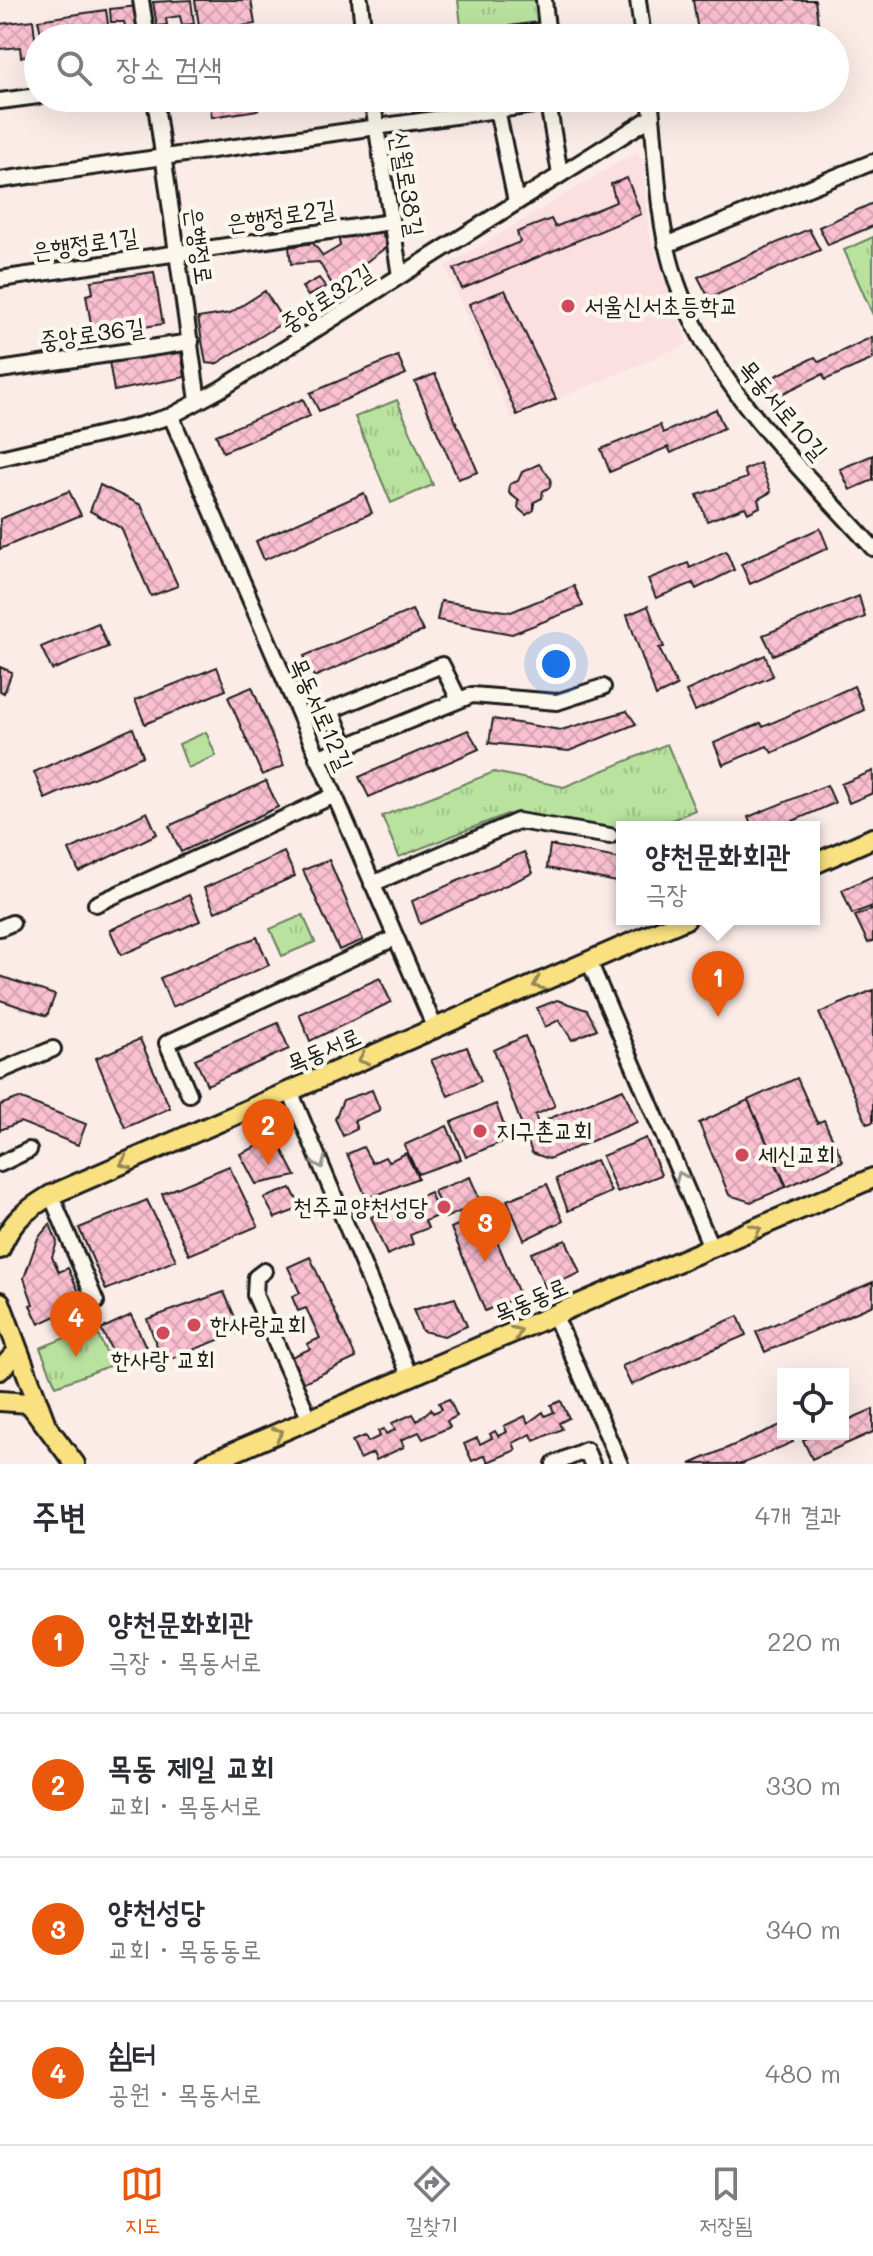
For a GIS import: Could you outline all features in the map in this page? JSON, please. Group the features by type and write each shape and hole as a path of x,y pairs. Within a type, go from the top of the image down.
{"main road":[{"path":"820,861 873,838"},
{"name":"목동서로","path":"0,1249 8,1229 22,1212 51,1195 672,925"},
{"name":"목동동로","path":"206,1464 873,1178"},
{"path":"0,1302 45,1422 56,1444 75,1464"},
{"path":"0,1370 18,1351"},
{"path":"0,1401 29,1403 45,1422"}],"street":[{"path":"141,0 145,24"},
{"path":"360,0 363,24"},
{"path":"544,0 547,24"},
{"path":"638,0 641,24"},
{"path":"0,101 24,98"},
{"name":"은행정로","path":"157,112 198,401"},
{"name":"신월로38길","path":"374,112 400,276"},
{"path":"0,180 475,112"},
{"path":"498,112 516,202"},
{"path":"555,112 560,174"},
{"name":"목동서로10길","path":"651,112 666,245 683,300 734,391 873,548"},
{"name":"중앙로32길","path":"0,458 71,444 171,416 254,372 652,117"},
{"path":"666,245 873,162"},
{"name":"은행정로2길","path":"177,253 391,222"},
{"name":"은행정로1길","path":"0,279 177,253"},
{"name":"중앙로36길","path":"0,370 191,342"},
{"name":"목동서로12길","path":"171,416 435,1028"},
{"path":"346,746 331,710 442,665 459,700"},
{"path":"317,758 472,695 557,702 603,687"},
{"path":"96,904 333,796"},
{"path":"372,884 518,821 610,836"},
{"path":"189,1094 167,1043 395,938"},
{"path":"589,961 712,1249"},
{"path":"0,1071 53,1049"},
{"path":"290,1091 410,1377"},
{"path":"0,1164 29,1150"},
{"path":"51,1195 96,1302"},
{"path":"264,1271 256,1277 255,1295 310,1420"},
{"path":"554,1464 586,1450 592,1463 617,1458 555,1316"}],"shaded area":[{"name":"서울신서초등학교","path":"636,152 644,162 648,231 687,344 512,419 445,267"}],"green space":[{"path":"458,0 538,0 542,24 461,24"},
{"path":"873,237 873,315 844,250"},
{"path":"397,400 433,485 391,503 355,417"},
{"path":"206,732 216,756 188,768 179,744"},
{"path":"667,744 695,810 670,821 616,821 616,830 507,814 399,857 382,816 494,772 564,787"},
{"path":"303,915 315,942 282,956 270,929"},
{"path":"94,1326 112,1365 56,1386 40,1348"}],"building":[{"path":"191,0 194,24 182,24 180,16 166,18 167,24 157,24 153,2"},
{"path":"195,0 251,0 255,24 199,24"},
{"path":"693,0 815,0 818,24 697,24"},
{"path":"138,6 141,24 111,22 110,9"},
{"path":"106,10 108,24 39,24 38,20"},
{"path":"33,20 33,24 24,24 24,57 21,57 20,47 0,49 0,24"},
{"path":"211,112 245,112 212,117"},
{"path":"627,178 641,214 462,289 454,269 520,242 517,232 551,219 555,227 616,202 611,184"},
{"path":"873,203 873,226 828,245 819,227"},
{"path":"380,229 388,246 333,286 319,262 291,264 289,247 313,243 323,256 340,246 338,235"},
{"path":"809,229 820,250 709,298 698,277"},
{"path":"154,272 163,324 93,335 86,295 93,293 91,281"},
{"path":"319,278 326,287 308,296 302,287"},
{"path":"505,290 556,399 517,415 469,304"},
{"path":"265,291 284,322 216,364 206,363 198,318 230,313"},
{"path":"872,337 873,359 825,380 823,374 771,399 763,382 815,357 819,362"},
{"path":"181,351 185,377 114,391 109,361"},
{"path":"398,356 406,374 319,411 310,393"},
{"path":"435,374 478,472 458,479 415,382"},
{"path":"303,399 310,416 223,452 216,435"},
{"path":"716,409 724,428 671,453 668,447 610,472 601,449 660,425 663,433"},
{"path":"873,455 873,480 850,490 840,469"},
{"path":"760,463 771,492 758,499 760,507 748,513 745,507 707,521 697,495 747,478 744,470"},
{"path":"539,464 551,479 550,487 543,491 542,498 534,502 534,510 526,515 518,508 519,501 509,493 510,484 518,481 522,472"},
{"path":"100,485 141,505 178,586 151,596 121,528 90,511"},
{"path":"69,491 81,515 0,549 0,519"},
{"path":"364,493 372,513 264,560 256,541"},
{"path":"820,528 828,548 750,584 741,564"},
{"path":"726,551 734,570 696,589 693,583 656,598 648,579 688,563 690,568"},
{"path":"574,586 583,606 512,634 437,620 441,601 511,612"},
{"path":"859,596 865,617 773,655 763,635"},
{"path":"648,606 664,647 659,648 677,686 656,696 627,615"},
{"path":"412,610 423,631 314,677 304,656"},
{"path":"98,623 108,647 52,670 41,647"},
{"path":"765,655 773,676 695,711 686,691"},
{"path":"0,667 12,672 4,693 0,691"},
{"path":"217,667 226,690 145,724 135,700"},
{"path":"854,686 864,710 772,753 767,746 723,765 714,743 761,723 763,727"},
{"path":"252,687 284,766 262,775 228,697"},
{"path":"627,711 636,724 569,751 489,743 493,719 561,730"},
{"path":"133,728 143,756 45,799 34,772"},
{"path":"468,730 479,749 369,797 359,777"},
{"path":"873,771 873,793 849,803 841,784"},
{"path":"266,781 278,807 181,852 169,826"},
{"path":"827,785 835,803 793,821 750,821 748,817"},
{"path":"147,812 157,834 79,872 69,850"},
{"path":"550,845 616,858 616,882 547,868"},
{"path":"284,852 295,876 215,912 204,888"},
{"path":"524,852 533,873 420,924 412,901"},
{"path":"329,860 363,940 339,950 303,870"},
{"path":"873,876 873,906 852,914 842,890"},
{"path":"189,895 200,921 121,955 110,930"},
{"path":"873,909 873,941 868,943 855,916"},
{"path":"257,937 269,965 172,1007 160,978"},
{"path":"0,976 55,995 47,1016 0,1000"},
{"path":"380,978 391,1002 310,1041 299,1014"},
{"path":"873,990 873,1122 867,1124 819,1013"},
{"path":"557,1000 587,1010 597,1029 572,1040 559,1020 545,1027 537,1008"},
{"path":"278,1023 289,1049 207,1085 195,1059"},
{"path":"525,1036 555,1106 535,1115 538,1123 623,1089 637,1122 549,1159 532,1153 494,1050"},
{"path":"140,1039 170,1108 125,1128 96,1058"},
{"path":"467,1047 481,1081 448,1096 431,1060"},
{"path":"797,1078 817,1123 824,1120 843,1161 787,1187 748,1100"},
{"path":"372,1090 380,1110 354,1121 357,1129 343,1136 335,1119 343,1100"},
{"path":"19,1098 86,1124 78,1145 20,1122 0,1130 0,1105"},
{"name":"세신교회","path":"748,1100 786,1187 751,1202 729,1195 699,1123"},
{"name":"지구촌교회","path":"496,1104 509,1139 466,1157 451,1122"},
{"path":"447,1126 461,1159 418,1174 404,1145"},
{"path":"276,1138 296,1176 256,1184 240,1154"},
{"path":"646,1138 661,1175 617,1192 602,1156"},
{"path":"363,1147 372,1163 385,1157 388,1162 406,1153 418,1178 367,1199 347,1154"},
{"path":"596,1160 611,1192 568,1211 556,1179"},
{"path":"229,1166 258,1226 189,1255 162,1194"},
{"path":"470,1177 520,1296 485,1311 451,1228 475,1217 471,1207 445,1218 434,1191"},
{"path":"547,1184 563,1221 524,1240 507,1200"},
{"path":"291,1188 301,1208 275,1218 264,1198"},
{"path":"430,1192 439,1215 425,1221 428,1228 410,1235 413,1244 387,1255 371,1217"},
{"path":"147,1200 176,1260 106,1290 79,1228"},
{"path":"50,1224 57,1242 52,1257 59,1272 68,1268 84,1303 39,1324 30,1305 33,1304 24,1278 38,1238"},
{"path":"566,1240 580,1273 545,1288 531,1253"},
{"path":"310,1257 356,1358 302,1383 291,1357 310,1349 307,1344 320,1338 306,1308 298,1311 292,1297 300,1293 288,1267"},
{"path":"873,1282 873,1305 765,1352 756,1332"},
{"name":"한사랑교회","path":"224,1292 241,1331 163,1362 147,1319"},
{"path":"455,1298 467,1326 444,1336 422,1331 413,1310"},
{"path":"131,1315 147,1349 118,1363 101,1329"},
{"path":"738,1316 746,1335 631,1385 622,1366"},
{"path":"449,1399 457,1416 447,1421 450,1427 423,1439 419,1432 401,1440 404,1447 376,1460 373,1453 360,1459 352,1441 365,1436 368,1442 380,1436 378,1431 384,1429 386,1434 395,1430 392,1423 413,1414 417,1421 431,1409 433,1413 442,1409 439,1403"},
{"path":"561,1401 569,1418 559,1423 562,1429 534,1441 531,1434 513,1443 516,1450 488,1462 485,1455 472,1461 464,1444 477,1438 480,1444 492,1438 490,1434 495,1431 498,1436 507,1432 504,1426 525,1416 528,1423 543,1412 545,1416 554,1412 551,1405"},
{"path":"873,1409 873,1432 812,1459 803,1440 849,1440 849,1419"},
{"path":"777,1427 777,1440 793,1442 742,1464 690,1464"}],"place":[{"name":"서울신서초등학교","path":"568,306"},
{"name":"양천문화회관","path":"718,1017"},
{"name":"지구촌교회","path":"480,1131"},
{"name":"세신교회","path":"742,1155"},
{"name":"목동 제일 교회","path":"268,1165"},
{"name":"천주교양천성당","path":"444,1207"},
{"name":"양천성당","path":"485,1262"},
{"name":"한사랑교회","path":"194,1325"},
{"name":"한사랑 교회","path":"163,1333"},
{"name":"쉼터","path":"76,1357"}]}
